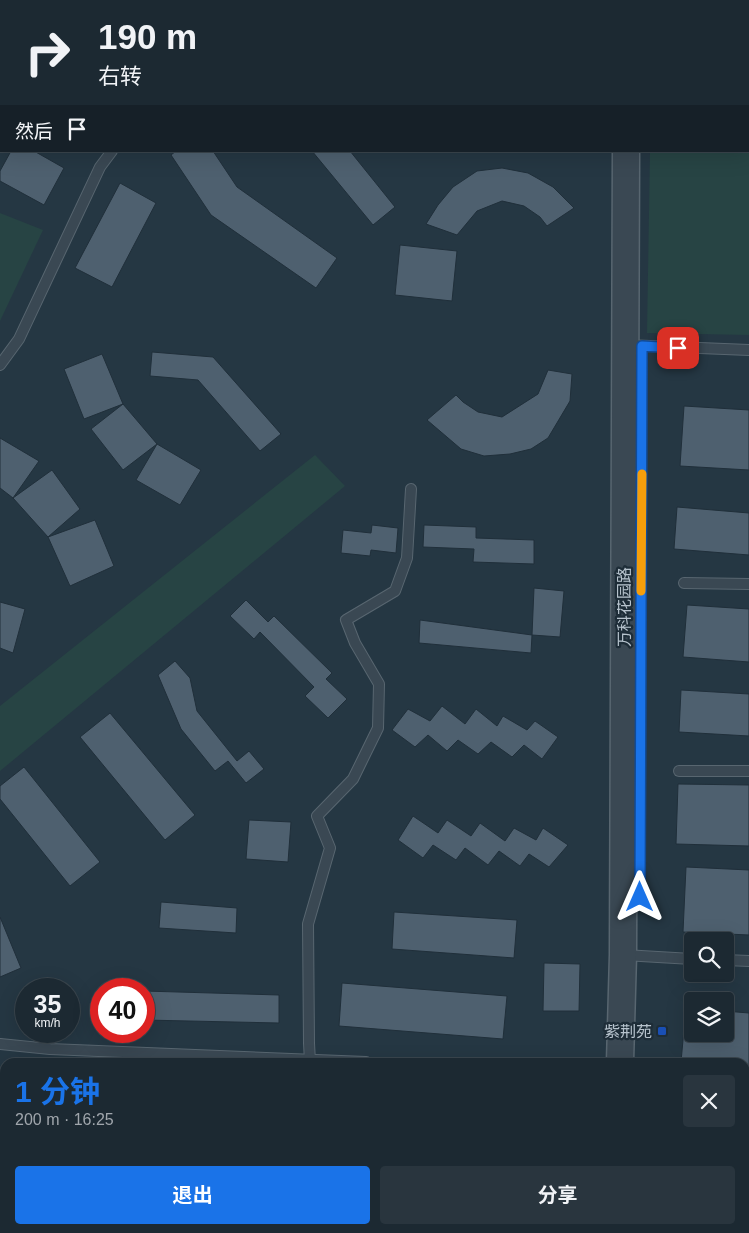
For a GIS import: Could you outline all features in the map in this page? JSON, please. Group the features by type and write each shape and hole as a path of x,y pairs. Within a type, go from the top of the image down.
{"street":[{"name":"万科花园路","path":"626,152 633,346 632,956 638,1058"},
{"name":"万科花园路","path":"633,346 642,152"},
{"name":"万科花园路","path":"620,1058 632,956"}],"lane":[{"path":"0,365 19,338 100,167 111,152"},
{"path":"633,346 749,350"},
{"path":"310,1058 308,924 330,848 317,816 353,778 378,728 379,684 355,643 346,620 395,591 407,558 411,489"},
{"path":"684,583 749,584"},
{"path":"679,771 749,771"},
{"path":"632,956 684,959"},
{"path":"734,961 749,962"},
{"path":"0,1044 50,1049 245,1058"}],"green space":[{"path":"650,152 749,152 749,335 647,333"},
{"path":"0,213 43,230 0,321"},
{"path":"315,455 345,486 0,771 0,706"}],"building":[{"path":"10,152 36,152 64,168 44,205 0,181 0,171"},
{"path":"175,152 214,152 237,187 337,258 316,288 211,215 171,155"},
{"path":"313,152 351,152 395,207 373,225"},
{"path":"502,168 528,173 553,187 574,208 547,226 540,217 524,206 502,201 477,211 457,235 426,224 438,205 453,187 477,171"},
{"path":"120,183 156,203 112,287 75,268"},
{"path":"400,245 457,251 452,301 395,295"},
{"path":"152,352 213,357 281,434 260,451 198,380 150,376"},
{"path":"102,354 123,404 84,419 64,369"},
{"path":"548,370 572,374 570,401 548,438 531,449 510,454 484,456 461,449 427,420 456,395 478,412 502,417 538,394"},
{"path":"123,404 157,444 123,470 91,429"},
{"path":"684,406 749,410 749,470 680,466"},
{"path":"0,438 39,461 13,498 0,488"},
{"path":"157,444 201,470 180,505 136,480"},
{"path":"52,470 80,509 48,537 13,498"},
{"path":"677,507 749,513 749,555 674,549"},
{"path":"95,520 114,566 70,586 48,537"},
{"path":"372,525 398,528 396,553 371,550 370,556 341,553 343,530 371,533"},
{"path":"424,525 476,527 476,538 534,540 534,564 473,562 474,549 423,547"},
{"path":"534,588 564,591 560,637 532,635"},
{"path":"246,600 268,622 274,616 332,673 326,679 347,699 328,718 305,696 314,687 260,632 254,639 230,616"},
{"path":"0,602 25,609 13,653 0,648"},
{"path":"687,605 749,609 749,662 683,657"},
{"path":"420,620 532,635 531,653 419,643"},
{"path":"175,661 190,678 197,711 237,761 249,751 264,769 246,783 228,761 215,771 181,729 158,675"},
{"path":"681,690 749,694 749,736 679,732"},
{"path":"442,706 465,724 476,709 497,726 503,716 527,730 535,721 558,737 542,759 524,745 512,757 491,742 478,754 458,740 447,751 428,735 415,747 392,730 408,709 430,721"},
{"path":"110,713 195,815 165,840 80,737"},
{"path":"24,767 100,862 70,886 0,799 0,786"},
{"path":"678,784 749,785 749,846 676,844"},
{"path":"413,816 438,833 447,820 471,836 480,823 505,841 514,828 536,840 543,828 568,845 549,867 529,854 520,866 499,851 488,865 465,848 456,860 433,845 423,858 398,840"},
{"path":"249,820 291,822 288,862 246,859"},
{"path":"686,867 749,870 749,935 734,934 734,932 683,932"},
{"path":"161,902 237,908 236,933 159,928"},
{"path":"394,912 517,920 514,958 392,949"},
{"path":"0,917 21,968 0,977"},
{"path":"544,963 580,964 579,1011 543,1011"},
{"path":"342,983 507,996 503,1039 339,1026"},
{"path":"155,991 279,995 279,1023 155,1020"},
{"path":"734,1012 749,1013 749,1058 681,1058 684,1029 684,1042 734,1042"}],"slow traffic":[{"path":"641,591 642,474"}],"place":[{"name":"紫荆苑","path":"662,1031"}],"route":[{"path":"640,897 642,346 678,348"}]}
